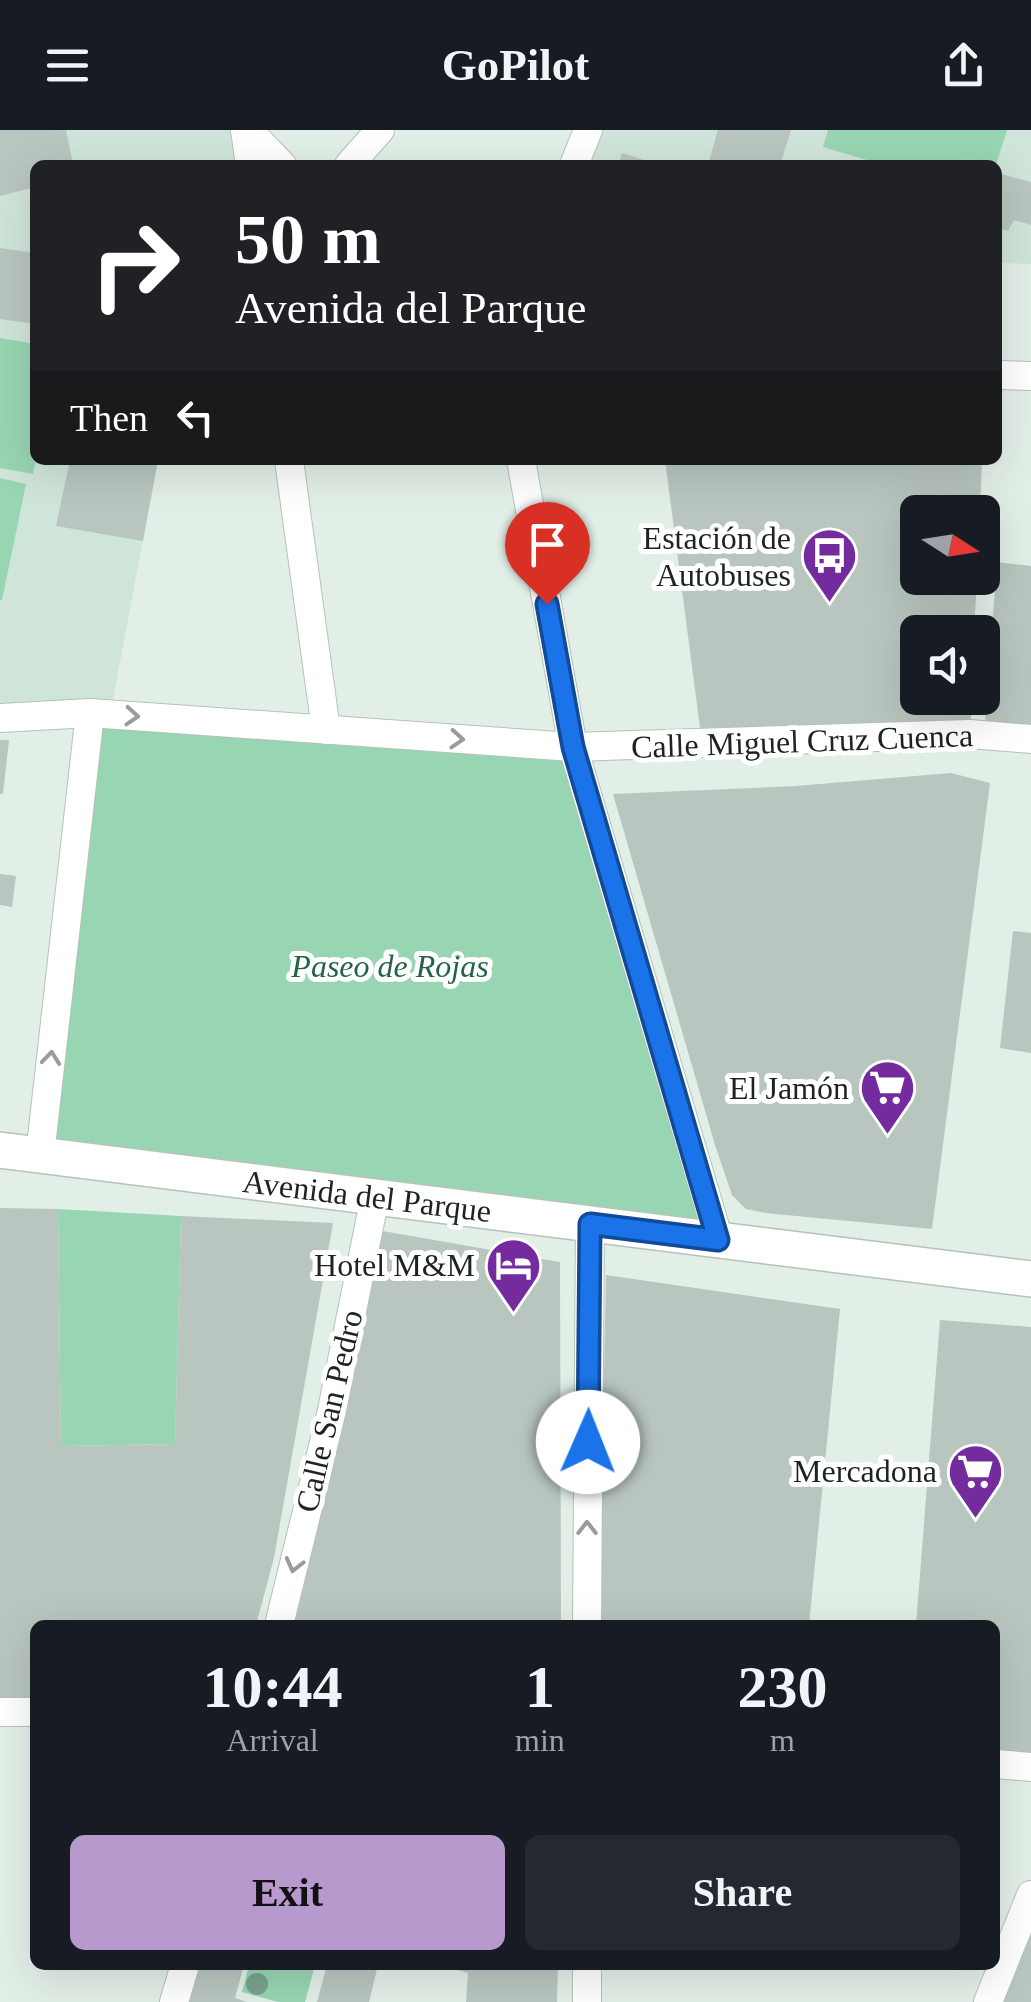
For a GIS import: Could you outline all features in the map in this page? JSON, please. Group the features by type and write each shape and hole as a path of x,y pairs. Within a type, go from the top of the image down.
{"street":[{"path":"246,130 249,160"},
{"path":"246,130 277,160"},
{"path":"354,160 380,130"},
{"path":"576,160 588,130"},
{"path":"1002,375 1031,376"},
{"path":"290,465 326,730"},
{"path":"522,465 573,747 718,1240"},
{"path":"40,1155 90,714"},
{"path":"0,718 90,714 573,747"},
{"name":"Calle Miguel Cruz Cuenca","path":"573,747 970,734 1031,739"},
{"name":"Avenida del Parque","path":"0,1150 1031,1278"},
{"name":"Calle San Pedro","path":"280,1620 332,1410 375,1197"},
{"path":"587,1620 590,1224"},
{"path":"0,1712 30,1712"},
{"path":"1000,1764 1031,1767"},
{"path":"988,2002 1031,1895"},
{"path":"174,2002 184,1970"},
{"path":"587,1970 587,2002"}],"shaded area":[{"path":"0,130 245,130 249,160 30,160 30,465 157,465 110,715 0,718"},
{"path":"588,130 1031,130 1031,264 1002,263 1002,160 576,160"}],"green space":[{"path":"828,130 1007,130 998,160 867,160 823,147"},
{"path":"0,338 30,343 30,465 35,465 33,474 0,468"},
{"path":"0,478 26,484 2,600 0,600"},
{"name":"Paseo de Rojas","path":"90,713 573,747 719,1240 40,1155"},
{"path":"58,1209 181,1216 175,1444 61,1446"},
{"path":"248,1970 314,1970 305,2002 278,2002 242,1992"}],"building":[{"path":"0,130 66,130 72,160 30,160 30,188 0,196"},
{"path":"718,130 791,130 782,160 709,160"},
{"path":"622,153 644,160 620,160"},
{"path":"1002,174 1031,182 1031,225 1014,220 1008,231 1002,229"},
{"path":"0,248 30,252 30,323 0,319"},
{"path":"69,465 157,465 143,541 56,526"},
{"name":"Estación de Autobuses","path":"666,465 982,465 981,495 900,495 900,595 976,595 975,615 900,615 900,715 971,715 970,734 702,743"},
{"path":"1000,562 1031,566 1031,739 984,735 986,715 1000,715 1000,615 993,615 995,595 1000,595"},
{"path":"0,740 9,740 3,794 0,794"},
{"path":"951,773 990,783 932,1229 746,1209 732,1195 715,1145 613,794 796,786"},
{"path":"0,874 16,876 12,907 0,905"},
{"path":"1013,931 1031,933 1031,1053 1000,1048"},
{"path":"0,1208 58,1209 61,1446 175,1444 181,1216 333,1223 274,1558 257,1620 30,1620 30,1698 0,1698"},
{"path":"377,1230 560,1262 561,1620 290,1620"},
{"path":"606,1275 840,1309 809,1620 599,1620"},
{"name":"Mercadona","path":"940,1320 1031,1327 1031,1757 1000,1755 1000,1620 916,1620"},
{"path":"1031,1921 1031,2002 998,2002"},
{"path":"184,1970 243,1970 235,1998 247,2002 174,2002"},
{"path":"326,1970 377,1970 369,2002 317,2002"},
{"path":"458,1970 558,1970 557,2002 466,2002 468,1973"}],"place":[{"name":"Estación de Autobuses","path":"830,605"},
{"name":"El Jamón","path":"888,1137"},
{"name":"Hotel M&M","path":"514,1314"},
{"name":"Mercadona","path":"976,1520"}],"route":[{"path":"547,604 573,747 718,1240 590,1224 588,1442"}]}
